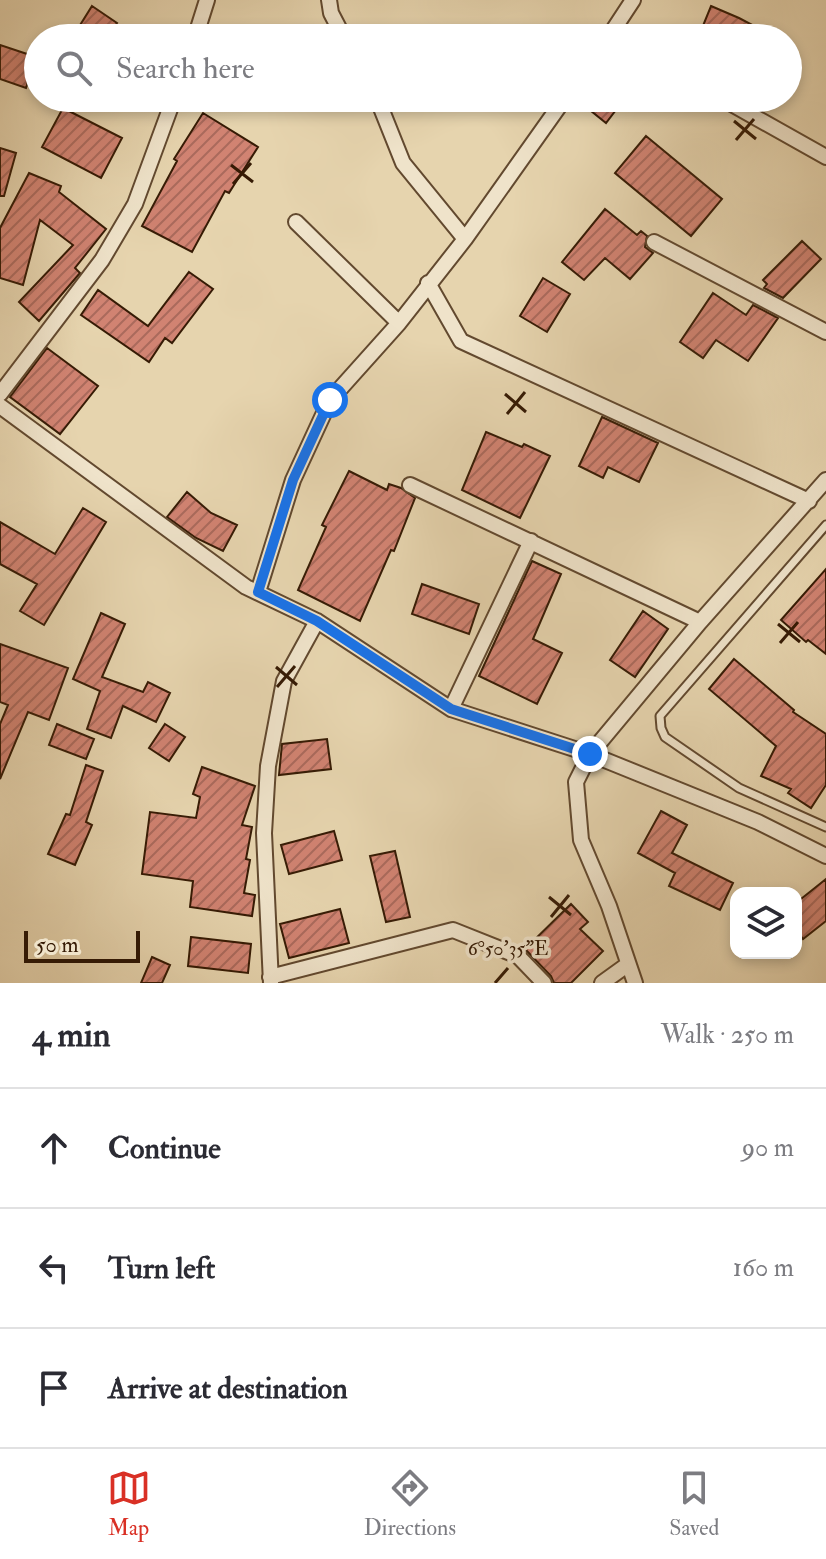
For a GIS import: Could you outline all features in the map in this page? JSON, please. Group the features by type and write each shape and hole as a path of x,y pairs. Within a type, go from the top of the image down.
{"street":[{"path":"199,24 207,0"},
{"path":"329,0 337,24"},
{"path":"619,24 633,0"},
{"path":"0,394 102,260 135,204 169,112"},
{"path":"383,112 403,163 465,239"},
{"path":"258,592 293,480 330,400 399,323 465,239 555,112"},
{"path":"746,112 826,157"},
{"path":"296,222 399,323"},
{"path":"654,242 826,332"},
{"path":"428,283 461,341 809,501"},
{"path":"0,406 234,578 317,621 451,709 590,754 758,822 826,856"},
{"path":"635,983 609,906 581,840 576,782 590,754 700,622 826,480"},
{"path":"410,485 700,622"},
{"path":"451,709 531,541"},
{"path":"317,621 284,681 268,766 264,833 270,980 453,930 518,956 544,983"},
{"path":"602,983 627,965"}],"lane":[{"path":"826,525 660,716 665,737 739,788 826,827"}],"building":[{"path":"92,6 117,23 116,24 81,24"},
{"path":"711,6 750,24 704,24"},
{"path":"0,45 24,53 24,87 0,79"},
{"path":"61,112 71,112 122,138 101,178 42,147"},
{"path":"592,112 614,112 606,123"},
{"path":"203,113 258,147 229,193 225,191 192,252 142,226 177,161 174,159"},
{"path":"646,136 722,199 691,236 615,173"},
{"path":"0,148 16,153 4,196 0,196"},
{"path":"29,173 61,186 59,192 106,229 75,268 80,273 39,321 19,302 73,245 40,220 23,285 0,278 0,228"},
{"path":"605,209 637,235 641,231 647,236 645,247 653,253 630,279 605,258 584,280 562,262"},
{"path":"802,241 821,259 783,298 764,288 767,284 763,280"},
{"path":"189,272 213,289 172,343 165,338 149,362 81,315 98,290 148,326"},
{"path":"543,278 570,294 547,332 520,316"},
{"path":"713,293 746,315 753,305 778,318 748,361 716,340 703,358 680,342"},
{"path":"47,348 98,386 60,434 10,397"},
{"path":"602,417 658,443 639,482 608,467 603,478 579,466"},
{"path":"486,432 550,456 520,518 462,490"},
{"path":"349,471 387,490 389,484 401,488 415,498 394,551 391,550 360,621 298,590 326,527 322,525"},
{"path":"187,492 211,513 237,525 223,551 196,538 167,517"},
{"path":"83,508 106,522 44,625 20,611 37,584 0,564 0,522 55,554"},
{"path":"532,561 561,574 533,639 562,653 537,704 479,676"},
{"path":"826,569 826,654 808,640 806,642 781,620"},
{"path":"422,584 479,604 469,634 412,614"},
{"path":"643,611 668,629 635,677 610,660"},
{"path":"101,613 125,624 102,677 143,692 148,682 170,693 156,722 123,706 111,738 87,729 100,691 73,679"},
{"path":"0,644 68,668 49,720 28,712 0,779 0,724 8,705 0,702"},
{"path":"734,659 793,712 826,734 826,785 811,808 788,793 791,789 761,776 776,746 709,689"},
{"path":"57,724 94,739 86,759 49,745"},
{"path":"165,724 185,737 169,761 149,748"},
{"path":"327,739 331,769 279,775 282,744"},
{"path":"86,765 103,771 86,822 92,825 75,865 48,854 66,814 70,815"},
{"path":"202,767 255,786 242,825 252,827 244,893 255,895 252,916 190,907 193,881 142,874 150,812 196,818 200,797 193,794"},
{"path":"661,811 687,825 672,853 733,883 720,910 669,886 675,873 638,853"},
{"path":"334,831 342,860 289,874 281,845"},
{"path":"395,851 410,917 386,922 370,856"},
{"path":"826,879 826,921 803,939 802,938 802,898"},
{"path":"571,904 588,922 580,929 603,951 571,983 554,983 525,949"},
{"path":"340,909 349,943 289,958 280,924"},
{"path":"191,937 251,944 248,973 188,966"},
{"path":"152,957 170,965 162,983 141,983"}],"route":[{"path":"330,400 293,480 258,592 317,621 451,709 590,754"}]}
